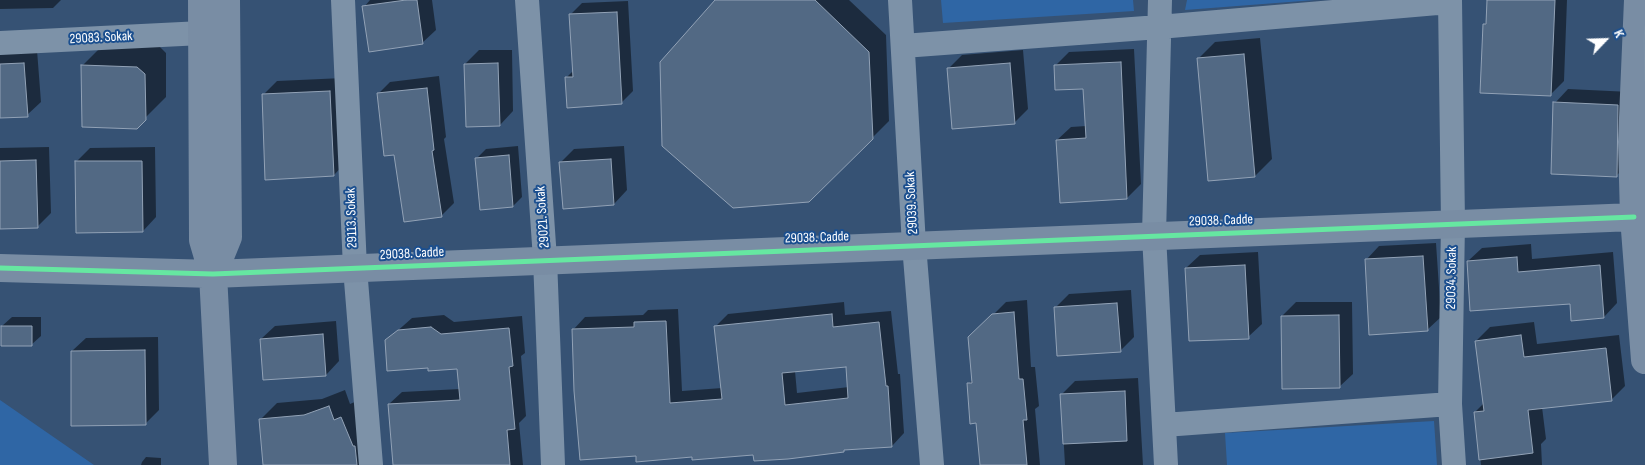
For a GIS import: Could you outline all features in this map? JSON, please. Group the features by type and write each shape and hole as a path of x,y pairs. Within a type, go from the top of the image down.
{"street":[{"path":"202,0 203,240 213,274 223,465"},
{"path":"213,274 228,238 226,0"},
{"name":"29113. Sokak","path":"343,0 355,268 371,465"},
{"name":"29021. Sokak","path":"527,0 546,259 553,465"},
{"name":"29039. Sokak","path":"900,0 914,245 932,465"},
{"path":"1160,0 1154,235 1166,465"},
{"path":"1638,0 1632,142 1634,217 1645,360"},
{"path":"903,46 1159,27 1449,1"},
{"name":"29034. Sokak","path":"1449,1 1453,223 1450,404 1454,465"},
{"name":"29083. Sokak","path":"0,43 202,33"},
{"name":"29038. Cadde","path":"0,268 213,274 546,259 1634,217"},
{"path":"1164,425 1450,404"}],"shaded area":[{"path":"941,0 1133,0 1134,11 943,23"},
{"path":"1187,0 1315,0 1185,10"},
{"path":"0,400 94,465 0,465"},
{"path":"1434,421 1437,465 1227,465 1225,433"}],"building":[{"path":"417,0 423,44 369,52 362,6"},
{"path":"715,0 815,0 869,52 873,139 809,202 733,208 662,146 660,62"},
{"path":"1487,0 1555,0 1551,96 1480,93 1483,24 1486,24"},
{"path":"617,12 622,104 567,108 565,77 573,77 569,14"},
{"path":"1244,54 1255,177 1208,181 1197,58"},
{"path":"1121,62 1127,199 1060,203 1056,140 1086,138 1083,89 1055,90 1054,65"},
{"path":"24,63 28,117 0,118 0,64"},
{"path":"498,63 500,126 466,127 464,64"},
{"path":"1010,63 1015,124 952,129 947,68"},
{"path":"81,65 137,67 145,74 146,120 137,129 82,127"},
{"path":"427,88 434,150 432,151 442,217 404,222 394,155 384,156 377,93"},
{"path":"330,91 334,176 265,180 262,94"},
{"path":"1553,102 1618,105 1617,177 1551,174"},
{"path":"509,155 513,207 480,210 475,158"},
{"path":"611,159 614,205 563,209 559,162"},
{"path":"36,160 38,228 0,229 0,161"},
{"path":"75,161 142,161 143,232 76,233"},
{"path":"1423,256 1428,331 1369,335 1365,259"},
{"path":"1517,257 1518,272 1600,265 1604,318 1571,321 1570,304 1470,311 1467,261"},
{"path":"1245,265 1249,339 1189,341 1185,268"},
{"path":"1117,303 1121,352 1057,356 1054,307"},
{"path":"1014,312 1019,379 1023,379 1027,420 1023,420 1027,465 980,465 976,423 970,424 967,383 972,383 968,337 992,314"},
{"path":"832,314 833,327 879,322 886,386 888,386 892,447 844,450 844,452 788,459 754,461 753,455 692,460 692,457 636,462 636,456 580,460 574,391 572,329 634,327 634,322 666,321 670,403 722,399 714,326","holes":["846,367 848,398 785,405 782,373"]},
{"path":"1339,315 1340,388 1282,389 1281,316"},
{"path":"1,326 32,326 32,346 1,346"},
{"path":"431,327 441,334 509,328 513,366 509,367 515,429 507,430 510,465 393,465 388,404 460,400 457,369 428,371 428,368 387,371 385,340 398,330"},
{"path":"323,334 326,376 263,380 260,339"},
{"path":"1521,335 1524,357 1606,348 1612,401 1528,410 1533,453 1479,460 1474,412 1484,411 1475,341"},
{"path":"145,350 146,425 71,426 71,351"},
{"path":"1125,391 1127,441 1063,444 1060,394"},
{"path":"329,406 334,420 341,417 353,446 355,446 357,465 263,465 259,419 304,415"}],"tram line":[{"path":"1645,26 1645,81"}],"cycle path":[{"path":"0,268 213,274 1634,217"}]}
